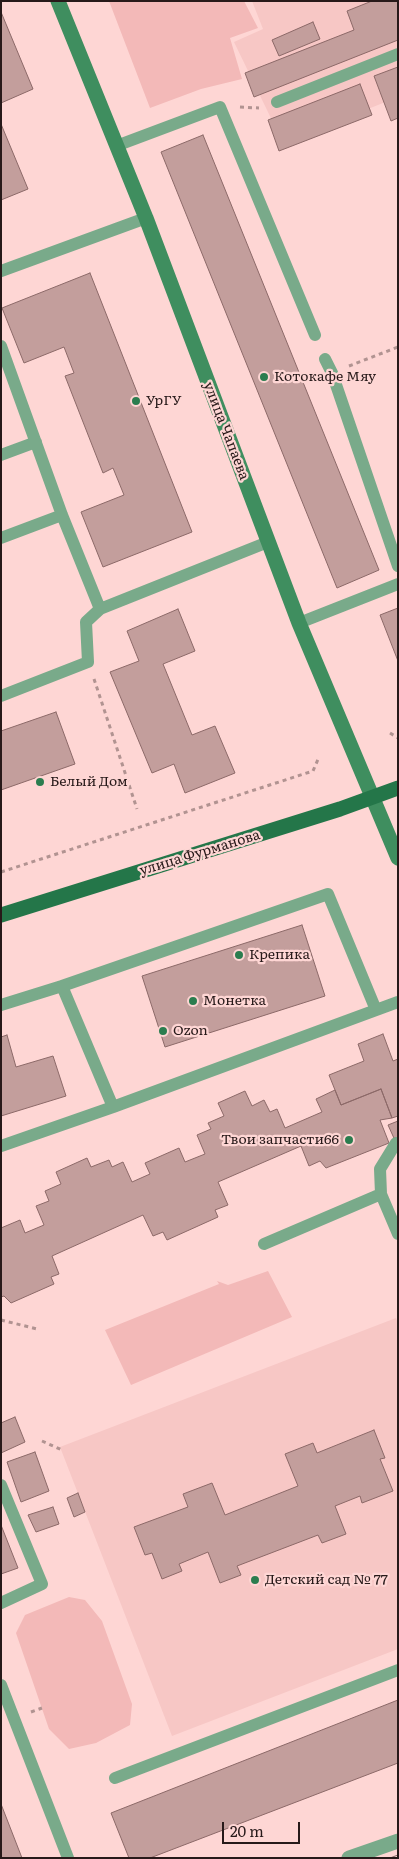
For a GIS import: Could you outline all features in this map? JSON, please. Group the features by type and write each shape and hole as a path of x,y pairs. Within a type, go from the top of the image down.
{"main road":[{"name":"улица Чапаева","path":"58,1 146,218 299,623 371,798 398,858"},
{"name":"улица Фурманова","path":"1,916 398,788"}],"street":[{"path":"349,1858 398,1841"}],"lane":[{"path":"277,102 398,54"},
{"path":"116,146 220,107 315,336"},
{"path":"1,271 146,218"},
{"path":"1,346 62,515 100,609"},
{"path":"325,359 332,373 398,566"},
{"path":"1,455 36,442"},
{"path":"1,538 62,515"},
{"path":"1,696 88,662 86,622 100,609 268,542"},
{"path":"299,623 398,584"},
{"path":"1,1005 62,986 328,894 376,1010"},
{"path":"62,986 113,1107"},
{"path":"1,1146 113,1107 398,1002"},
{"path":"396,1143 380,1169 381,1194 398,1234"},
{"path":"264,1244 381,1194"},
{"path":"1,1485 42,1584 1,1603"},
{"path":"115,1778 398,1670"},
{"path":"1,1685 68,1858"}],"path":[{"path":"220,107 260,108 277,102"},
{"path":"332,373 398,346"},
{"path":"88,662 137,810"},
{"path":"390,734 398,738"},
{"path":"1,872 314,771 319,758"},
{"path":"1,1320 37,1329"},
{"path":"42,1441 62,1450"}],"shaded area":[{"path":"109,1 244,1 258,28 230,38 242,79 201,89 150,108"},
{"path":"252,1 398,1 398,97 283,143 234,42 263,29"},
{"path":"268,1271 292,1317 131,1385 105,1330 219,1284 217,1281 228,1285"},
{"name":"Детский сад № 77","path":"396,1318 398,1324 398,1649 172,1736 60,1447"},
{"path":"69,1597 85,1600 102,1621 132,1704 130,1725 96,1743 69,1749 49,1729 16,1633 25,1615"}],"building":[{"path":"372,1 398,1 398,40 254,97 245,73 354,30 347,11"},
{"path":"1,12 33,89 1,103"},
{"path":"313,22 320,39 279,56 272,40"},
{"path":"398,67 398,118 391,121 374,76"},
{"path":"360,84 372,115 279,151 268,120"},
{"path":"1,124 28,189 1,200"},
{"path":"203,135 379,570 337,588 161,152"},
{"path":"90,273 192,532 103,567 81,512 124,495 113,468 103,473 65,376 74,373 64,347 24,363 2,308"},
{"path":"398,608 398,661 380,615"},
{"path":"178,609 195,651 163,664 192,735 215,726 235,773 185,793 174,764 152,773 110,672 139,661 127,631"},
{"path":"56,712 75,764 1,790 1,731"},
{"path":"302,925 325,996 165,1047 142,976"},
{"path":"383,1034 393,1061 398,1059 398,1116 392,1118 381,1089 341,1105 329,1075 364,1061 358,1044"},
{"path":"7,1035 16,1067 53,1056 66,1096 1,1116 1,1037"},
{"path":"381,1089 392,1118 380,1120 389,1143 326,1168 320,1161 309,1166 301,1146 218,1182 228,1205 215,1210 218,1217 167,1240 163,1232 153,1236 143,1215 52,1256 59,1274 51,1277 54,1284 11,1303 4,1296 1,1297 1,1228 20,1220 25,1233 44,1225 36,1206 49,1201 45,1191 61,1184 56,1172 87,1158 91,1167 109,1160 112,1167 123,1162 132,1182 150,1174 145,1163 179,1148 185,1162 205,1154 197,1135 211,1129 208,1123 224,1116 218,1103 245,1091 252,1106 264,1100 270,1112 277,1109 285,1128 322,1112 316,1099 335,1090 341,1105"},
{"path":"398,1121 398,1147 388,1125"},
{"path":"15,1417 25,1442 1,1453 1,1423"},
{"path":"374,1430 385,1458 380,1459 393,1491 362,1503 360,1496 335,1506 346,1534 322,1543 318,1535 237,1566 241,1575 220,1583 208,1552 179,1564 182,1571 162,1579 152,1553 145,1555 134,1527 188,1507 183,1494 212,1483 225,1515 298,1486 285,1454 313,1443 317,1453"},
{"path":"35,1452 49,1491 21,1502 7,1462"},
{"path":"78,1493 85,1512 74,1517 67,1498"},
{"path":"53,1507 59,1524 36,1532 28,1515"},
{"path":"1,1525 18,1568 1,1574"},
{"path":"398,1700 398,1763 150,1858 129,1858 111,1813"},
{"path":"1,1804 22,1858 1,1858"}],"tram line":[{"path":"390,1858 398,1855"}],"place":[{"name":"Котокафе Мяу","path":"264,377"},
{"name":"УрГУ","path":"136,401"},
{"name":"Белый Дом","path":"40,782"},
{"name":"Крепика","path":"239,955"},
{"name":"Монетка","path":"193,1001"},
{"name":"Ozon","path":"163,1031"},
{"name":"Твои запчасти66","path":"349,1140"},
{"name":"Детский сад № 77","path":"255,1580"}]}
